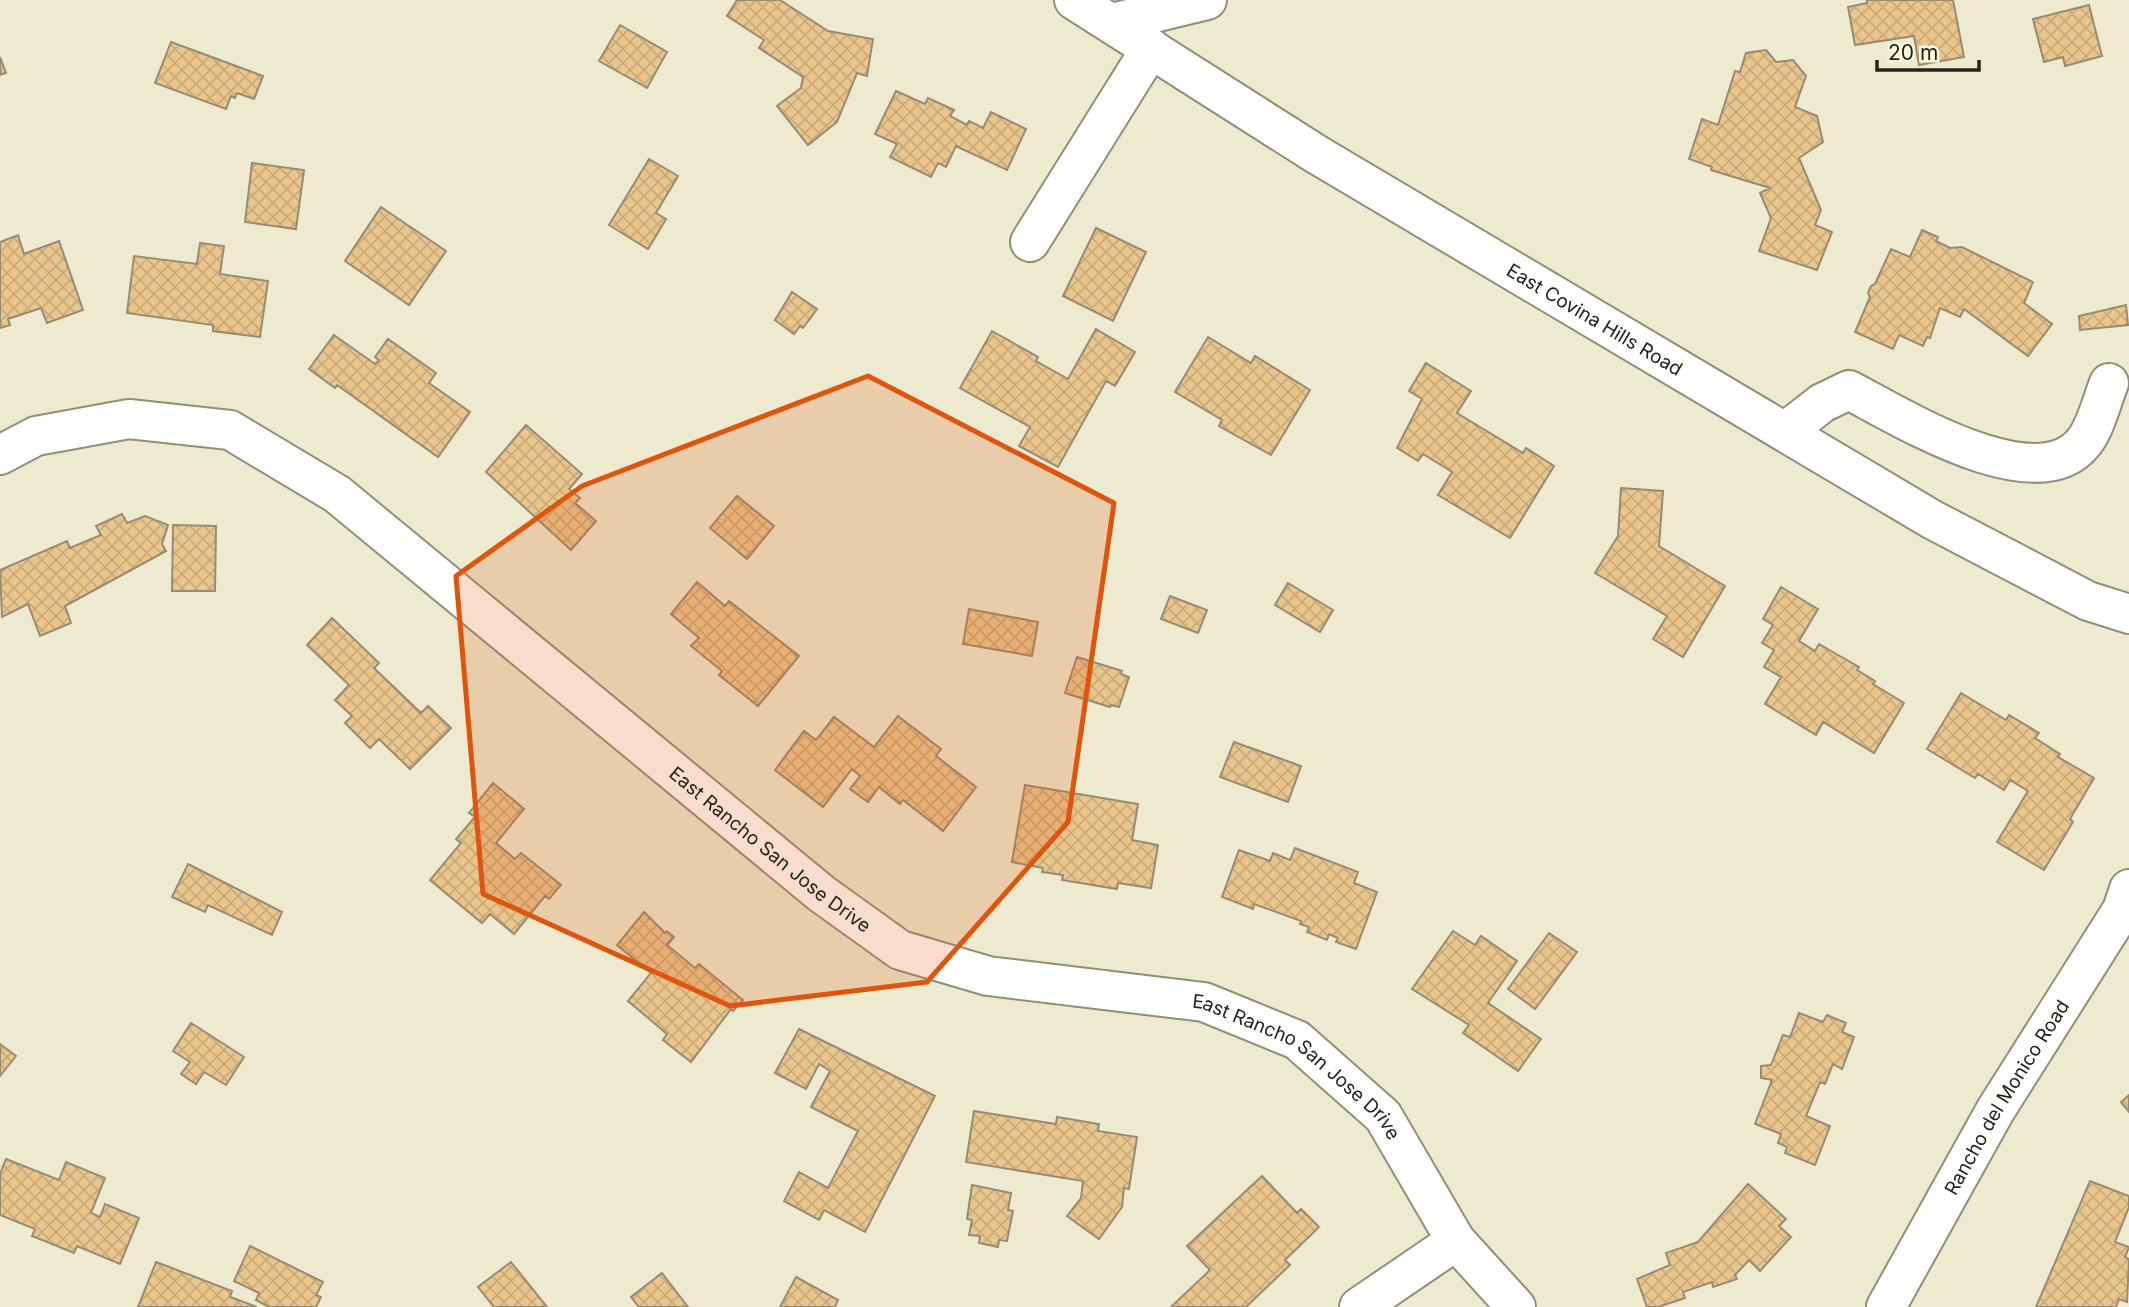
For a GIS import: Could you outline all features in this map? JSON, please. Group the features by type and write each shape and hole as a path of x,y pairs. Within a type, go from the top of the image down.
{"street":[{"name":"East Covina Hills Road","path":"1074,0 1316,154 1933,520 2088,601 2129,614"},
{"path":"1112,23 1207,0"},
{"path":"1030,242 1151,48"},
{"path":"1785,432 1822,403 1849,390 1973,452 2028,463 2061,460 2085,442 2109,383"},
{"name":"East Rancho San Jose Drive","path":"0,454 36,436 129,419 230,430 337,494 822,894 900,950 988,976 1204,1002 1297,1040 1383,1116 1456,1241 1516,1307"},
{"name":"Rancho del Monico Road","path":"1886,1307 1995,1111 2122,910 2129,889"},
{"path":"1359,1307 1456,1241"}],"highlighted area":[{"path":"868,376 1114,503 1068,822 927,982 730,1006 483,894 456,576 582,486"}],"building":[{"path":"737,0 780,0 828,31 873,39 867,76 857,73 837,122 808,145 777,106 801,88 803,77 759,48 764,40 727,16"},
{"path":"1867,0 1953,0 1964,57 1919,65 1914,36 1855,45 1848,7 1867,3"},
{"path":"2089,5 2102,56 2065,66 2063,57 2044,62 2033,19"},
{"path":"620,25 667,52 647,88 599,61"},
{"path":"171,42 263,76 254,99 237,93 235,98 231,96 226,109 155,83"},
{"path":"1766,50 1776,62 1793,60 1806,76 1795,107 1817,116 1823,142 1799,158 1821,210 1815,225 1832,232 1817,270 1759,251 1771,218 1760,193 1770,188 1711,170 1712,167 1689,159 1702,119 1718,125 1735,71 1740,72 1746,53"},
{"path":"0,57 6,73 0,75"},
{"path":"896,91 925,104 928,98 954,110 950,116 967,125 969,121 983,128 991,112 1026,129 1007,170 956,146 946,167 938,163 931,177 890,157 897,144 875,134"},
{"path":"649,159 678,176 656,213 666,219 648,249 609,225"},
{"path":"252,163 304,170 296,229 245,222"},
{"path":"381,207 446,251 409,305 345,261"},
{"path":"1096,228 1146,252 1113,321 1063,296"},
{"path":"1922,230 1938,237 1936,241 1950,248 1962,247 2033,282 2024,303 2052,324 2028,356 1964,309 1960,317 1940,308 1930,338 1927,337 1923,346 1899,335 1893,349 1855,332 1870,297 1868,293 1871,286 1875,284 1891,249 1910,257"},
{"path":"18,235 24,254 59,241 83,310 47,323 41,308 8,319 10,325 0,328 0,242"},
{"path":"200,243 224,246 220,274 268,281 260,337 213,331 213,325 127,313 134,256 197,264"},
{"path":"792,292 817,309 803,328 800,326 794,334 775,320"},
{"path":"2126,305 2128,325 2080,330 2079,316"},
{"path":"1096,329 1135,352 1115,386 1106,381 1058,467 1019,446 1030,427 960,388 992,331 1038,357 1036,361 1068,379"},
{"path":"334,335 375,364 379,360 375,357 388,339 436,373 429,383 470,412 438,457 337,385 335,388 309,369"},
{"path":"1208,337 1251,363 1255,356 1310,390 1271,455 1219,426 1222,420 1175,392"},
{"path":"1426,363 1471,391 1457,413 1523,453 1526,448 1554,466 1510,538 1438,495 1452,472 1423,454 1418,461 1397,448 1422,399 1409,391"},
{"path":"526,425 582,474 569,489 580,498 575,503 596,521 571,550 486,472"},
{"path":"1621,488 1663,491 1659,546 1725,586 1683,657 1653,639 1667,616 1595,573 1618,536"},
{"path":"737,496 774,526 747,559 710,528"},
{"path":"122,514 127,523 145,516 168,525 162,544 166,551 65,606 71,623 40,636 28,604 2,617 0,570 67,541 70,548 101,535 96,526"},
{"path":"173,525 216,526 215,591 172,591"},
{"path":"697,582 725,606 729,601 799,656 758,706 719,675 722,671 691,646 699,638 671,614"},
{"path":"1288,583 1333,610 1320,632 1275,605"},
{"path":"1781,587 1818,609 1799,641 1815,651 1819,644 1859,667 1857,670 1875,681 1873,684 1904,703 1874,753 1823,722 1816,735 1765,704 1781,677 1764,667 1774,650 1762,643 1773,625 1763,619"},
{"path":"1170,596 1207,610 1198,633 1161,619"},
{"path":"969,609 1038,622 1032,656 963,644"},
{"path":"332,618 379,663 374,668 421,713 428,706 451,728 410,769 379,739 370,748 345,723 352,716 335,700 349,685 307,645"},
{"path":"1077,657 1122,671 1121,674 1129,677 1119,707 1110,707 1065,693"},
{"path":"1961,693 2006,720 2009,715 2039,733 2035,738 2060,754 2058,757 2094,778 2070,819 2073,822 2044,870 1997,842 2028,791 2010,780 2004,790 1978,774 1975,778 1927,749"},
{"path":"898,716 941,749 936,756 976,787 943,831 903,800 900,804 879,787 868,802 850,789 860,776 852,769 823,807 775,770 804,731 816,740 834,717 874,747"},
{"path":"1234,742 1301,766 1288,802 1220,777"},
{"path":"493,783 524,809 496,843 515,859 521,853 561,885 549,899 545,896 514,934 490,914 482,923 430,880 461,843 456,839 475,817 469,813"},
{"path":"1025,785 1138,804 1132,840 1158,845 1151,888 1118,883 1117,889 1062,880 1063,875 1042,872 1043,868 1012,862"},
{"path":"1295,848 1358,872 1354,883 1377,892 1356,949 1336,942 1338,938 1329,934 1327,940 1307,932 1309,927 1300,924 1301,921 1254,904 1253,909 1222,897 1239,850 1270,861 1273,853 1290,860"},
{"path":"188,864 282,912 272,935 208,905 205,912 172,897"},
{"path":"644,912 665,933 667,931 674,937 667,945 695,968 699,964 743,1000 733,1011 731,1009 691,1062 663,1040 667,1034 628,1001 651,973 617,945"},
{"path":"1453,931 1475,945 1481,936 1517,961 1488,1003 1541,1039 1518,1071 1463,1033 1469,1025 1412,989"},
{"path":"1549,933 1577,952 1535,1009 1508,989"},
{"path":"1799,1013 1823,1022 1827,1015 1846,1023 1842,1032 1854,1037 1842,1069 1833,1064 1825,1084 1820,1082 1806,1116 1830,1126 1815,1165 1785,1153 1787,1147 1778,1143 1781,1134 1755,1124 1772,1080 1761,1078 1761,1066 1771,1065 1783,1035 1790,1037"},
{"path":"191,1023 244,1057 226,1085 204,1072 196,1084 181,1074 190,1062 173,1051"},
{"path":"799,1029 935,1096 865,1232 824,1210 819,1220 784,1201 799,1172 828,1188 858,1131 811,1107 830,1071 819,1064 806,1089 775,1073"},
{"path":"0,1044 16,1056 0,1076"},
{"path":"2129,1095 2129,1112 2121,1102"},
{"path":"974,1111 1056,1124 1057,1117 1099,1124 1098,1131 1137,1137 1129,1189 1124,1188 1122,1207 1099,1239 1067,1216 1081,1198 1083,1181 966,1162"},
{"path":"6,1159 59,1180 66,1162 105,1178 91,1213 100,1217 105,1204 139,1218 120,1264 77,1246 74,1253 32,1236 35,1229 0,1215 0,1174"},
{"path":"1262,1176 1297,1213 1301,1209 1319,1227 1285,1260 1290,1265 1246,1307 1171,1307 1210,1270 1187,1246"},
{"path":"2090,1181 2129,1196 2129,1207 2115,1242 2129,1247 2125,1257 2129,1259 2127,1302 2119,1299 2116,1307 2036,1307"},
{"path":"1748,1184 1786,1219 1779,1226 1791,1237 1760,1271 1749,1260 1735,1275 1737,1279 1713,1287 1712,1282 1683,1292 1685,1298 1658,1307 1647,1307 1637,1279 1670,1265 1666,1253 1698,1242"},
{"path":"972,1185 1011,1193 1008,1210 1013,1211 1007,1241 999,1240 998,1247 979,1243 980,1236 969,1235 972,1220 967,1219"},
{"path":"250,1246 323,1282 316,1295 321,1297 316,1307 269,1307 256,1300 259,1293 234,1281"},
{"path":"156,1262 232,1291 230,1297 257,1307 138,1307"},
{"path":"511,1262 547,1307 494,1307 478,1287"},
{"path":"662,1273 688,1307 639,1307 631,1297"},
{"path":"796,1277 838,1300 835,1307 780,1307"}]}
